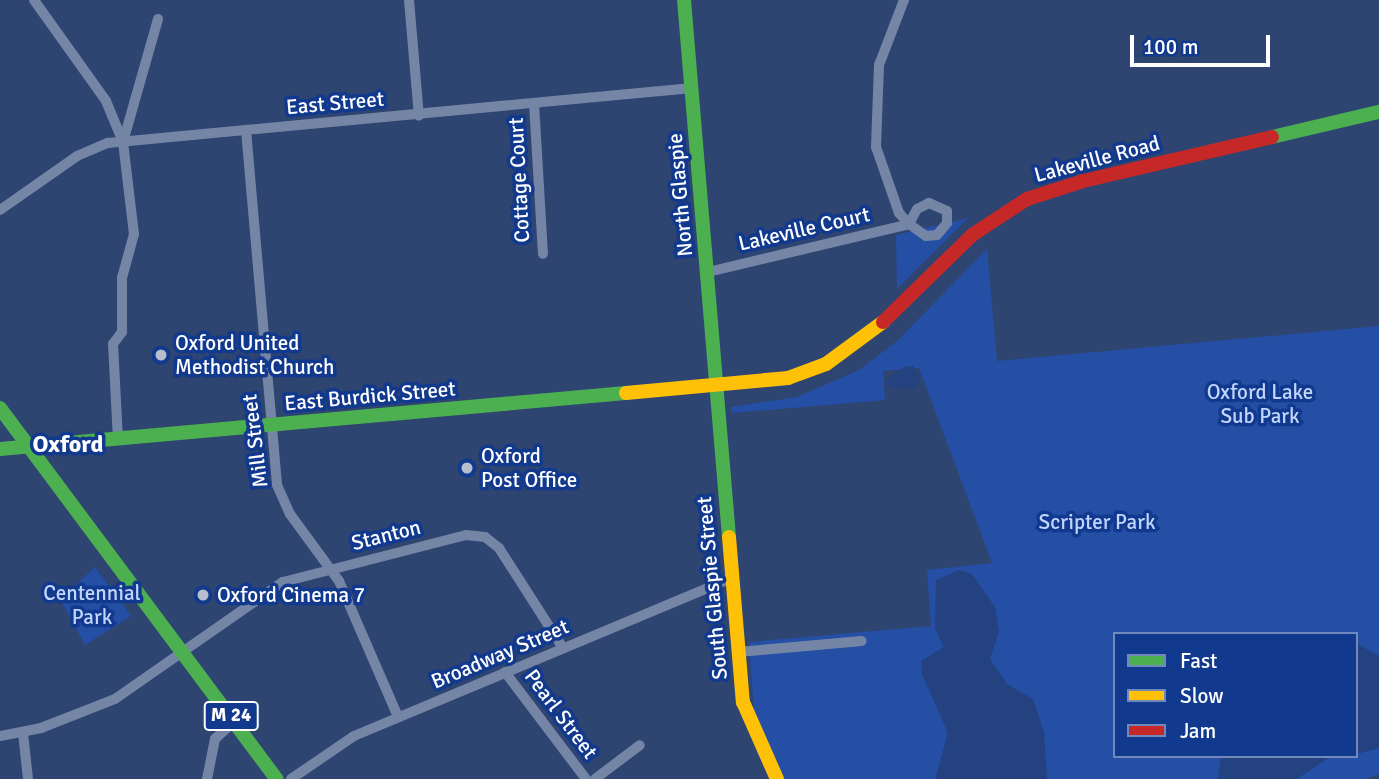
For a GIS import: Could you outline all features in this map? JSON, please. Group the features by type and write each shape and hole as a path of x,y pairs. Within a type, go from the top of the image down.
{"main road":[{"name":"North Glaspie","path":"684,0 708,272 715,386"},
{"name":"Lakeville Road","path":"715,386 788,378 848,352 888,319 979,229 1034,196 1379,112"},
{"name":"East Burdick Street","path":"0,449 715,386"},
{"name":"South Glaspie Street","path":"715,386 738,652 749,723 777,779"},
{"name":"M 24","path":"0,408 277,779"}],"street":[{"path":"34,0 106,101 123,142 134,234 122,278 122,331 113,344 118,439"},
{"path":"409,0 419,116"},
{"name":"Lakeville Court","path":"708,272 909,224 884,175 874,117 879,65 904,0"},
{"path":"123,142 158,19"},
{"name":"East Street","path":"0,210 94,147 246,130 692,89"},
{"name":"Cottage Court","path":"534,103 543,254"},
{"name":"Mill Street","path":"246,130 271,425 282,500 331,569 398,717"},
{"name":"Stanton","path":"0,736 23,733 107,703 184,653 271,588 331,569 459,537 482,536 503,554 563,648"},
{"name":"Broadway Street","path":"291,779 341,743 731,578"},
{"path":"738,652 862,641"},
{"name":"Pearl Street","path":"505,672 586,779"},
{"path":"207,779 215,739 234,721"},
{"path":"23,733 27,779"},
{"path":"595,779 640,745"}],"green space":[{"path":"969,218 956,230 897,289 896,235"},
{"name":"Scripter Park","path":"987,249 997,361 1379,326 1379,774 1366,779 780,779 765,755 757,756 749,642 931,626 927,570 992,563 919,368 883,371 885,400 731,413 731,407 797,397 859,370 897,341"},
{"name":"Centennial Park","path":"95,567 131,616 85,645 60,599"}],"shaded area":[{"path":"913,366 920,378 915,390 889,387 885,382 903,367"},
{"path":"959,570 972,574 995,607 999,632 990,659 1007,684 1033,699 1044,732 1047,779 935,779 948,733 922,674 921,661 944,647 935,629 936,580"},
{"path":"1358,644 1379,656 1379,748 1358,753"},
{"path":"1221,758 1328,758 1297,779 1218,779"}],"traffic: fast":[{"path":"684,0 729,537"},
{"path":"1272,137 1379,112"},
{"path":"0,449 626,393"},
{"path":"0,408 277,779"}],"traffic: slow":[{"path":"626,393 788,378 826,364 883,322"},
{"path":"729,537 743,702 777,779"}],"traffic: jam":[{"path":"883,322 972,235 1027,199 1083,181 1272,137"}],"place":[{"name":"Oxford United Methodist Church","path":"161,355"},
{"name":"Oxford Post Office","path":"467,468"},
{"name":"Oxford Cinema 7","path":"203,595"}],"district":[{"name":"Oxford","path":"68,445"}],"park label":[{"name":"Oxford Lake Sub Park","path":"1260,404"}]}
